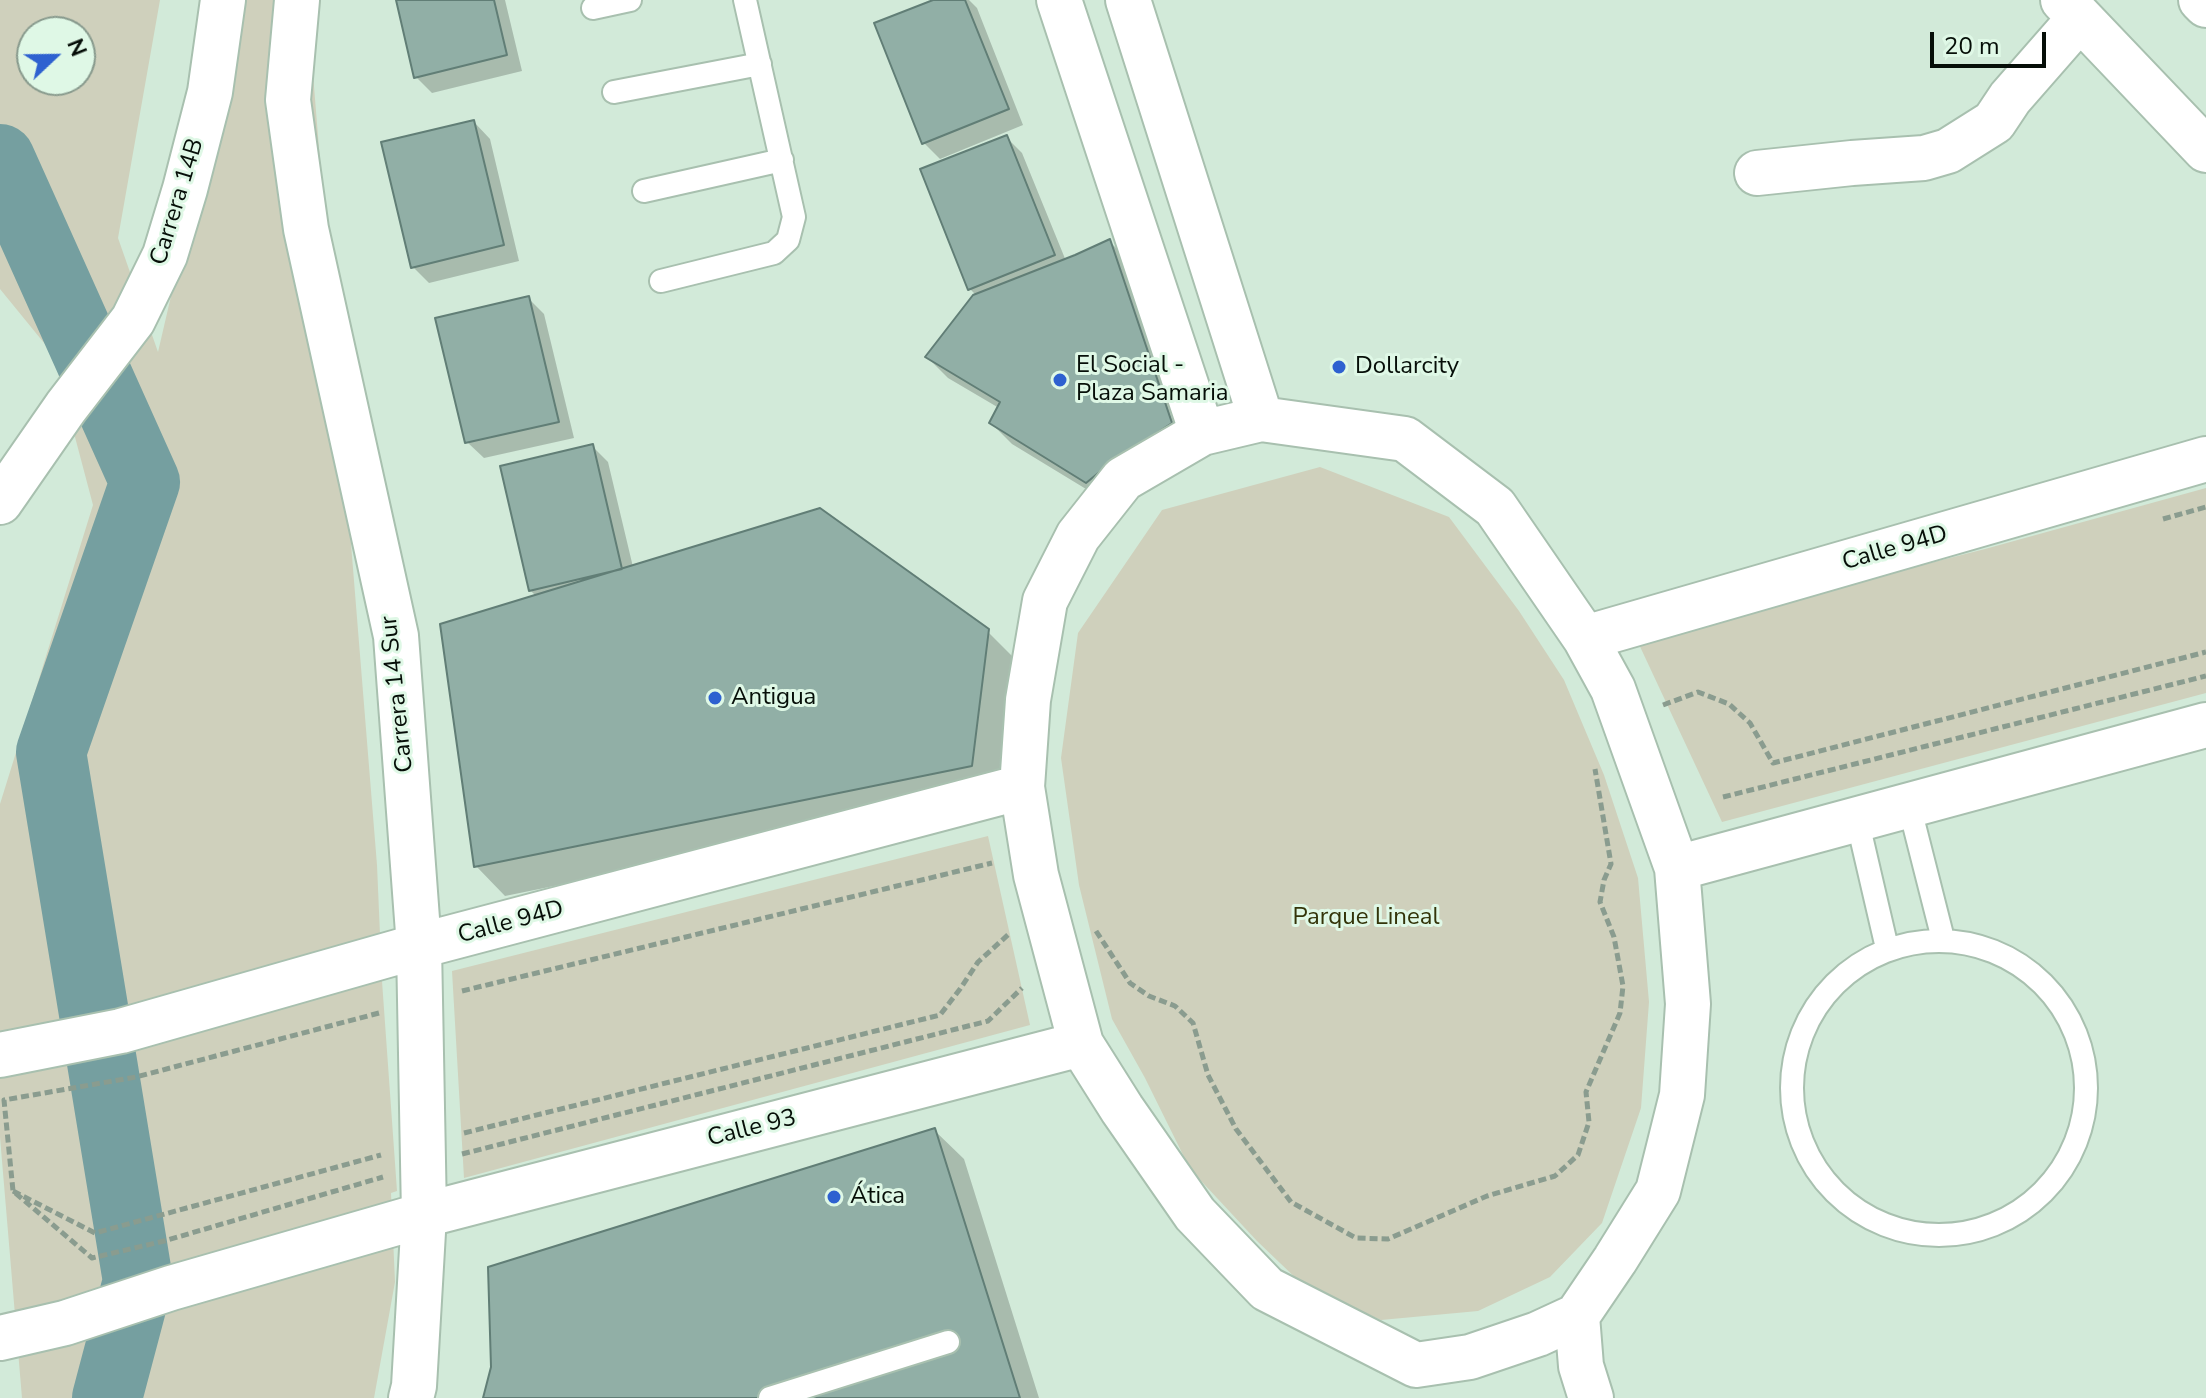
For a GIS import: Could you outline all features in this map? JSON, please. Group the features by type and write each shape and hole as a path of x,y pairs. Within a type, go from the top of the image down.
{"street":[{"name":"Carrera 14B","path":"0,502 66,407 133,320 165,255 210,92 223,0"},
{"name":"Carrera 14 Sur","path":"297,0 288,100 306,229 396,636 419,946 424,1215 411,1398"},
{"path":"1059,0 1202,433"},
{"path":"1128,0 1261,419"},
{"path":"2201,0 2206,5"},
{"path":"1757,173 1924,158 1948,151 1994,122 2071,9 2206,150"},
{"path":"1261,419 1405,439 1495,507 1585,638 1613,689 1677,868 1688,1004 1682,1095 1658,1191 1577,1316 1538,1334 1470,1357 1419,1382 1267,1289 1195,1214 1081,1044 1036,875 1022,787 1028,700 1045,601 1078,536 1123,479 1202,433 1261,419"},
{"name":"Calle 94D","path":"1585,638 2206,459"},
{"path":"1677,868 2206,725"},
{"name":"Calle 94D","path":"0,1055 121,1031 419,946 1022,787"},
{"name":"Calle 93","path":"424,1215 1081,1044"},
{"path":"0,1338 65,1323 171,1288 424,1215"},
{"path":"1577,1316 1581,1366 1591,1398"}],"lane":[{"path":"593,8 630,0"},
{"path":"661,281 774,253 788,240 794,217 745,0"},
{"path":"614,92 760,64"},
{"path":"644,191 782,160"},
{"path":"1909,805 1943,939"},
{"path":"1857,819 1887,948"},
{"path":"1943,939 2003,954 2052,993 2082,1048 2085,1111 2064,1169 2021,1213 1962,1235 1901,1232 1845,1204 1806,1155 1790,1095 1800,1033 1835,981 1887,948 1943,939"},
{"path":"770,1398 948,1342"}],"path":[{"path":"13,1191 95,1233 160,1215 423,1155 940,1015 978,962 1010,933 1049,922 1088,919 1130,983 1149,996 1175,1006 1193,1023 1208,1075 1236,1129 1291,1202 1356,1238 1388,1239 1487,1196 1555,1176 1578,1155 1589,1122 1586,1092 1620,1013 1623,986 1614,937 1600,902 1611,864 1589,742 1698,692 1729,704 1750,723 1773,763 2206,652"},
{"path":"1723,797 2206,676"},
{"path":"993,863 420,1002 136,1077 4,1100 13,1191 92,1258 164,1241 423,1155 483,1148 988,1021 1022,988"}],"green space":[{"path":"0,0 160,0 118,238 158,352 240,0 307,0 377,865 397,1191 391,1193 395,1282 374,1398 22,1398 0,1137 0,804 93,505 53,354 0,289"},
{"name":"Parque Lineal","path":"1320,467 1449,517 1519,611 1564,680 1604,775 1638,878 1649,1002 1641,1108 1602,1223 1550,1277 1478,1311 1381,1320 1303,1285 1257,1241 1190,1169 1112,1019 1079,885 1061,758 1078,633 1162,510"},
{"path":"2206,488 2206,693 1722,822 1636,638 1985,549"},
{"path":"988,836 1030,1025 464,1178 452,971"}],"building":[{"path":"396,0 494,0 507,55 414,78"},
{"path":"933,0 965,0 1009,109 922,144 874,23"},
{"path":"474,120 504,245 411,268 381,142"},
{"path":"1007,135 1055,255 968,290 920,169"},
{"name":"El Social - Plaza Samaria","path":"1110,239 1172,423 1086,483 989,423 1000,402 925,357 973,295"},
{"path":"529,296 559,422 465,443 435,318"},
{"path":"593,444 622,569 529,591 500,466"},
{"name":"Antigua","path":"820,508 989,629 972,766 474,867 440,624"},
{"name":"Ática","path":"935,1128 1020,1398 483,1398 491,1367 488,1267"}],"waterway":[{"path":"0,159 145,482 51,752 138,1281 107,1398"}],"place":[{"name":"Dollarcity","path":"1339,367"},
{"name":"El Social - Plaza Samaria","path":"1060,380"},
{"name":"Antigua","path":"715,698"},
{"name":"Ática","path":"834,1197"}]}
